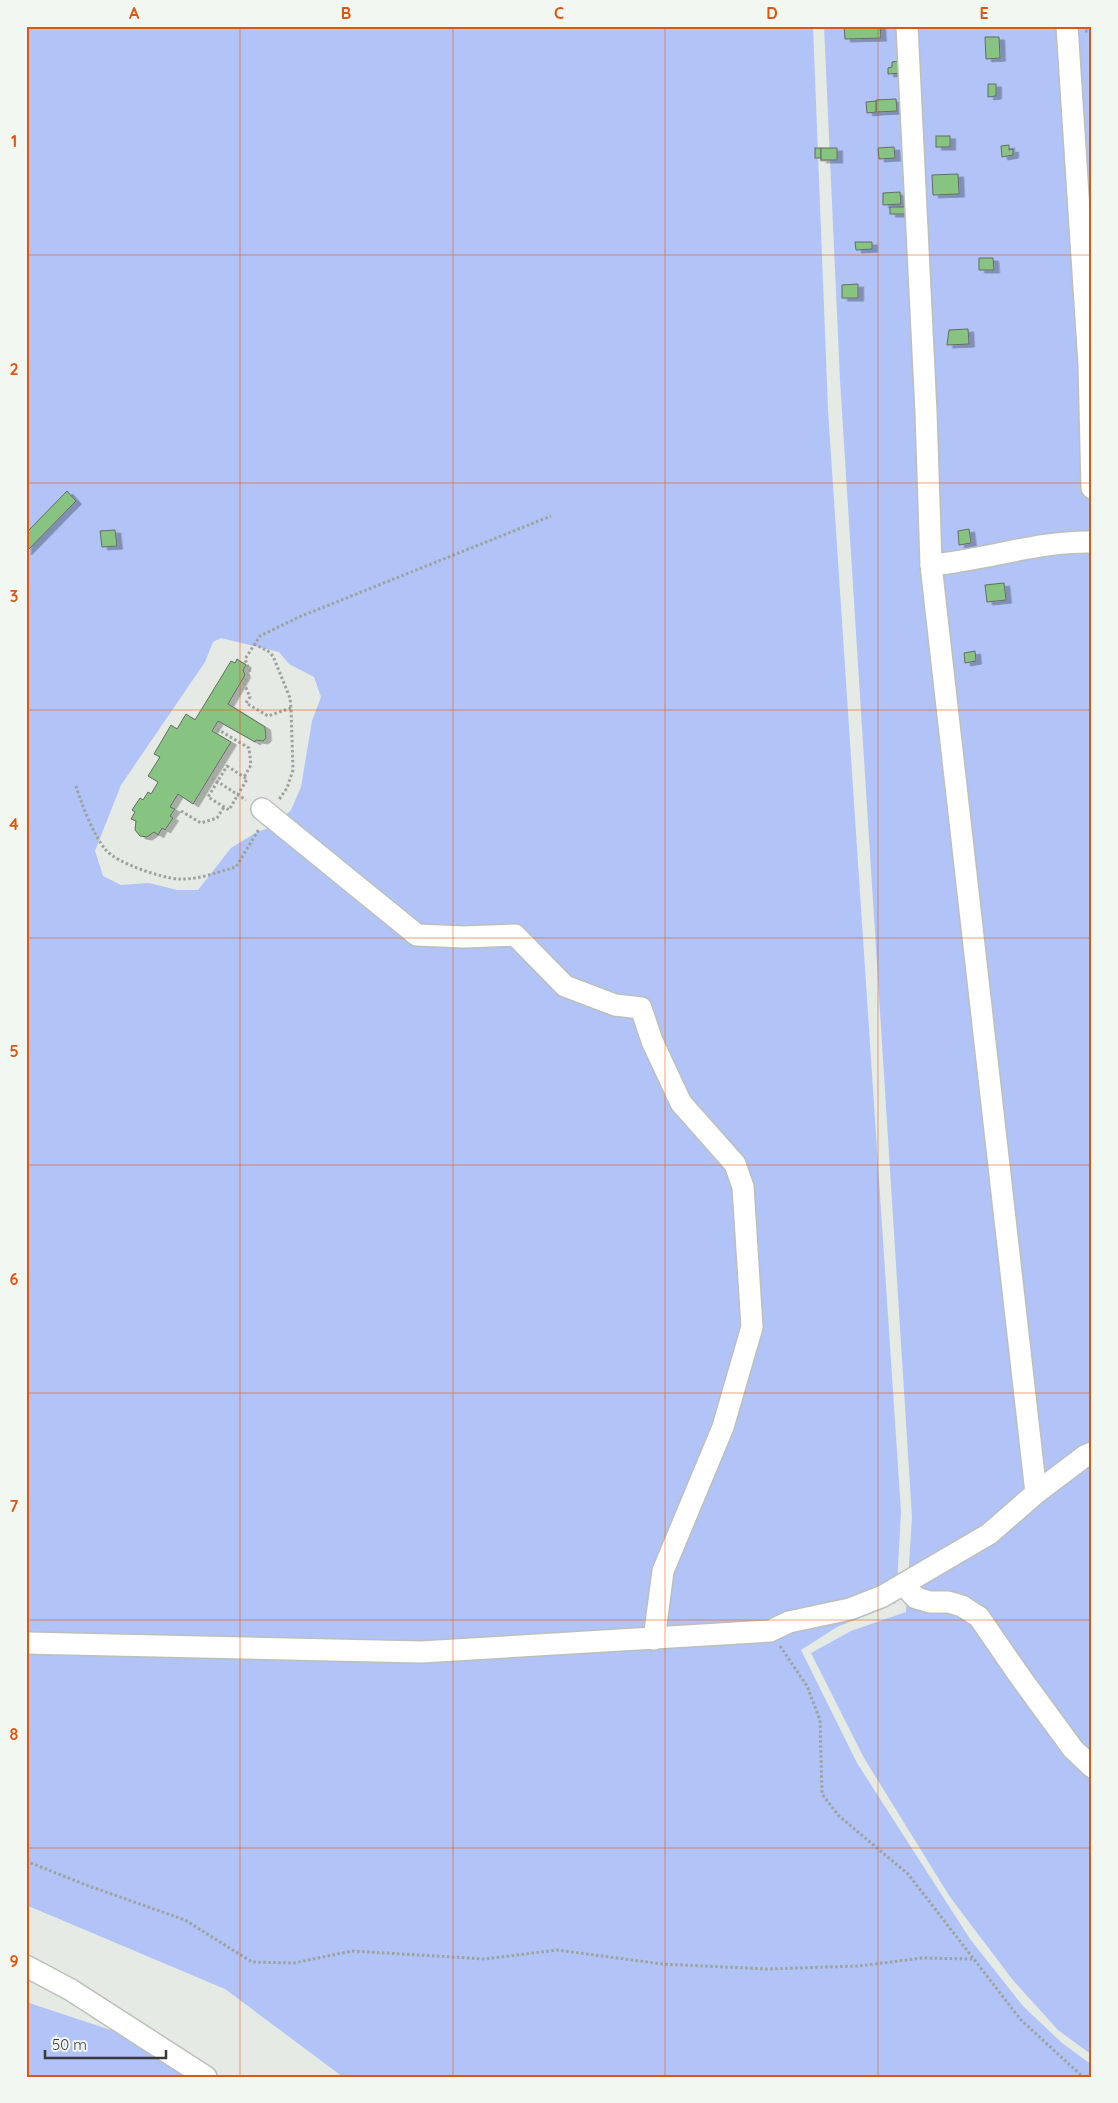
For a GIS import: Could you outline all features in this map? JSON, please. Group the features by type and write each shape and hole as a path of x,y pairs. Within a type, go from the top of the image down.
{"lane":[{"path":"907,26 926,412 931,565 1036,1493"},
{"path":"1067,26 1089,364 1092,488"},
{"path":"931,565 959,562 1067,541 1092,542"},
{"path":"265,812 417,936 515,935 565,986 615,1005 641,1008 652,1041 681,1103 735,1164 743,1186 752,1327 724,1427 663,1570 654,1639"},
{"path":"26,1644 421,1652 654,1639 770,1630 789,1622 850,1609 883,1596 989,1534 1036,1493 1085,1456 1092,1453"},
{"path":"903,1584 916,1598 930,1602 948,1602 962,1606 979,1617 1073,1749 1092,1767"},
{"path":"26,1966 71,1990 206,2077"}],"path":[{"path":"291,708 268,716 246,703 250,697 244,683 250,672 245,659 260,636 299,617 551,516"},
{"path":"76,786 84,810 105,850 138,869 180,879 207,876 236,866 265,812 287,788 293,770 290,698 273,656 254,644"},
{"path":"217,729 249,748 251,765 244,777"},
{"path":"227,766 244,777 247,779 228,810 208,797 227,766"},
{"path":"212,778 265,812"},
{"path":"181,811 202,824 216,818 224,807"},
{"path":"770,1630 807,1686 820,1720 822,1794 839,1816 908,1874 1021,2020 1083,2077"},
{"path":"26,1861 184,1920 252,1962 294,1963 352,1951 484,1959 556,1950 662,1964 767,1969 859,1966 922,1958 973,1959"}],"shaded area":[{"path":"26,26 813,26 828,410 901,1512 896,1603 837,1627 801,1650 857,1763 970,1939 1023,2006 1062,2043 1092,2065 1092,2077 343,2077 225,1989 26,1905","holes":["221,638 279,652 289,664 314,677 321,697 312,721 301,787 291,810 274,826 257,832 231,848 198,890 177,890 149,883 121,885 103,876 95,851 121,785 205,662 213,642"]},
{"path":"824,26 1092,26 1092,2055 1058,2030 1012,1979 950,1897 864,1758 811,1653 851,1631 906,1612 912,1517 840,380"},
{"path":"26,2002 159,2046 206,2077 26,2077"}],"building":[{"path":"844,26 880,26 881,38 845,39"},
{"path":"985,37 999,37 1000,58 986,59"},
{"path":"901,61 902,73 888,74 888,68 892,67 892,62"},
{"path":"988,84 996,84 996,96 988,97"},
{"path":"896,99 897,111 876,112 876,100"},
{"path":"876,101 876,112 867,113 866,102"},
{"path":"936,136 950,136 950,147 936,147"},
{"path":"1009,145 1009,150 1013,149 1013,155 1002,157 1001,146"},
{"path":"894,147 895,158 879,159 878,148"},
{"path":"815,148 821,148 821,158 815,158"},
{"path":"821,148 837,148 837,160 821,160"},
{"path":"958,174 959,194 933,195 932,175"},
{"path":"900,192 901,204 883,205 883,193"},
{"path":"890,207 906,207 906,214 890,214"},
{"path":"855,242 872,242 872,249 856,250"},
{"path":"979,258 993,258 994,270 979,270"},
{"path":"858,284 858,298 842,298 842,285"},
{"path":"968,329 969,344 947,345 949,330"},
{"path":"67,491 76,501 26,552 26,533"},
{"path":"969,529 971,543 959,545 958,531"},
{"path":"115,530 117,546 102,547 100,531"},
{"path":"1004,583 1006,600 987,602 985,585"},
{"path":"975,651 976,661 965,663 964,653"},
{"path":"237,659 246,665 243,670 245,675 228,704 265,727 266,738 263,741 256,740 255,742 218,721 212,731 231,742 193,804 178,794 170,807 175,809 170,816 173,818 165,830 162,828 158,835 154,832 147,837 140,836 135,830 136,821 131,819 135,812 132,810 140,798 143,800 148,792 151,794 158,782 148,776 160,757 154,754 171,725 177,729 186,714 195,720 231,661 235,663"}]}
